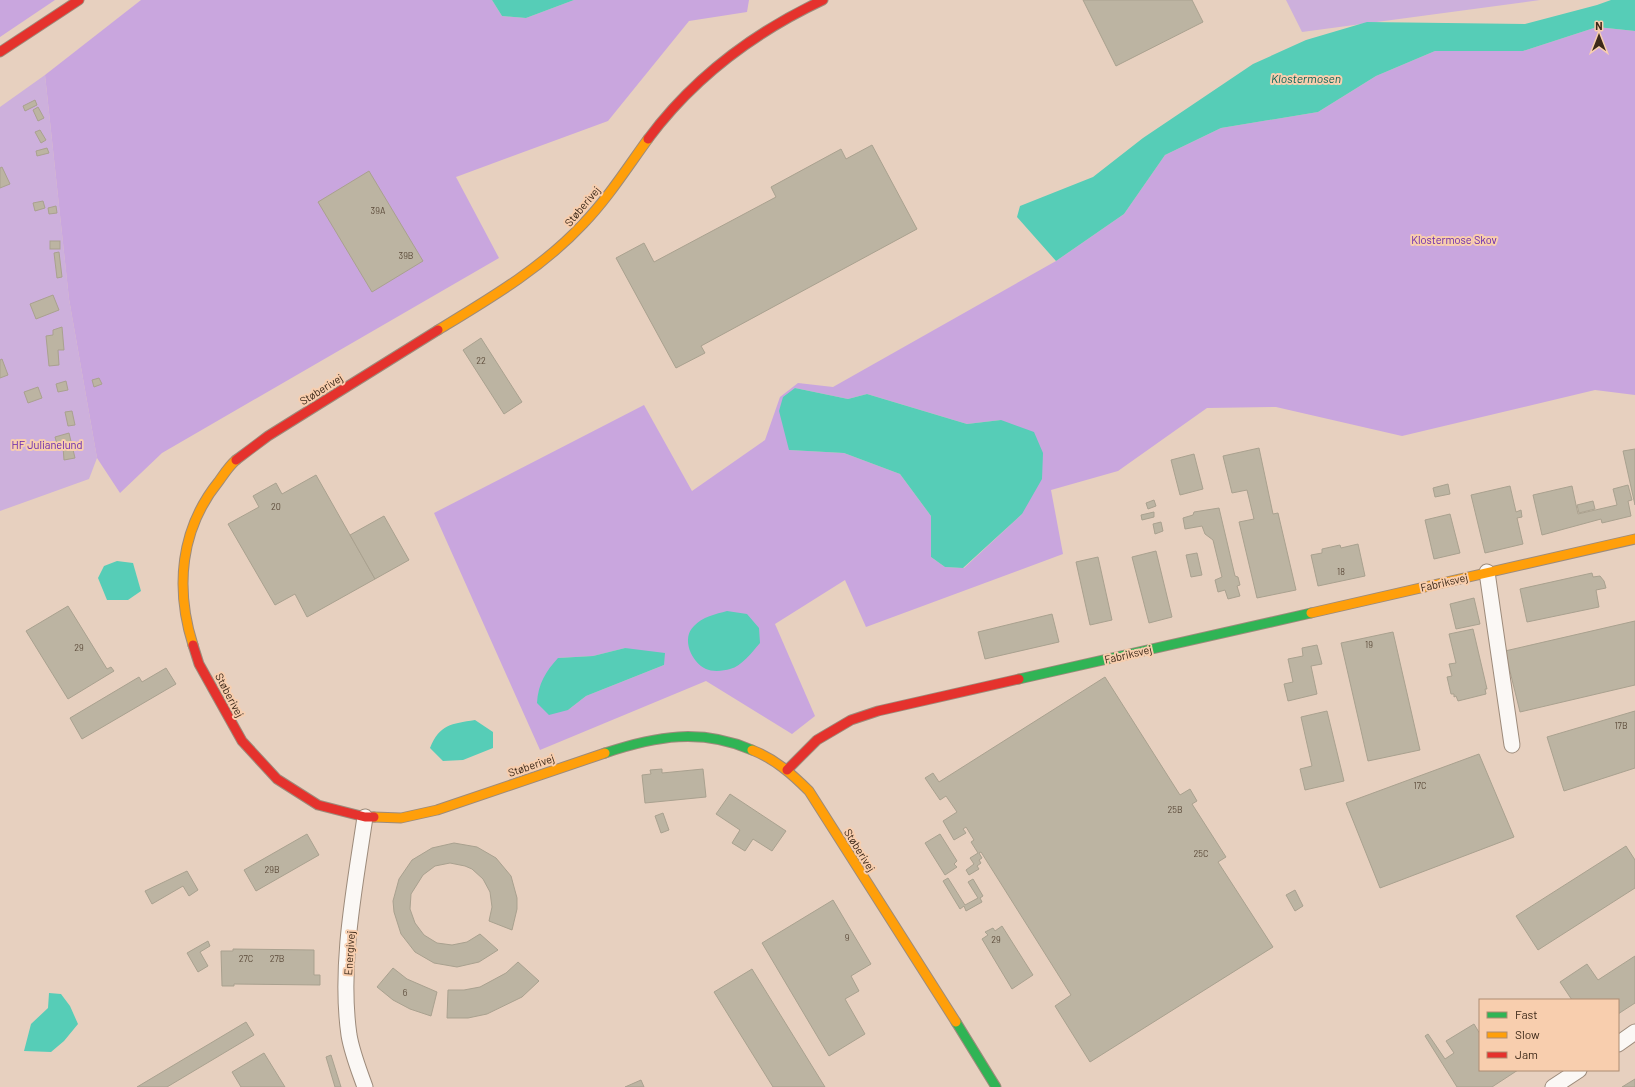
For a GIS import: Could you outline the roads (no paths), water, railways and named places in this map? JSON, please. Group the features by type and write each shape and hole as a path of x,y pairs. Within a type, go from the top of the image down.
{"street":[{"path":"0,52 79,0"},
{"name":"Støberivej","path":"824,0 795,13 743,44 699,80 666,115 608,194 572,237 522,278 268,436 234,462 207,496 189,536 182,579 186,622 199,664 242,742 277,779 318,804 365,817 401,818 437,810 634,743 666,737 698,737 729,742 759,754 787,770 809,791 912,956 956,1021 996,1087"},
{"name":"Fabriksvej","path":"787,770 815,740 834,727 852,718 878,710 1635,539"},
{"path":"1487,572 1512,745"},
{"name":"Energivej","path":"365,817 350,934 347,978 349,1035 365,1087"},
{"path":"1619,1043 1635,1032"},
{"path":"1553,1087 1577,1071"}],"water":[{"path":"492,0 574,0 526,18 502,16"},
{"name":"Klostermosen","path":"1611,0 1635,0 1635,31 1597,27 1523,51 1435,51 1376,76 1318,112 1221,128 1165,155 1124,214 1056,261 1017,217 1020,206 1093,177 1143,138 1253,64 1306,40 1367,22 1525,24"},
{"path":"795,388 848,399 867,394 967,424 1001,420 1034,432 1043,453 1042,479 1022,514 963,568 945,567 931,557 931,516 900,474 844,453 789,450 779,411 783,397"},
{"path":"117,561 133,563 141,591 128,600 107,600 98,578 104,566"},
{"path":"727,611 747,614 759,628 760,643 739,665 721,671 706,669 696,661 692,655 688,643 690,631 701,620"},
{"path":"625,648 665,653 664,665 586,696 568,710 549,715 537,703 543,678 558,658 593,656"},
{"path":"475,720 493,732 493,748 463,760 443,761 430,748 438,734 447,726"},
{"path":"49,993 61,994 70,1006 78,1024 64,1041 51,1052 24,1051 31,1024 48,1008"}],"park label":[{"name":"Klostermose Skov","path":"1454,239"},
{"name":"HF Julianelund","path":"47,444"}]}
